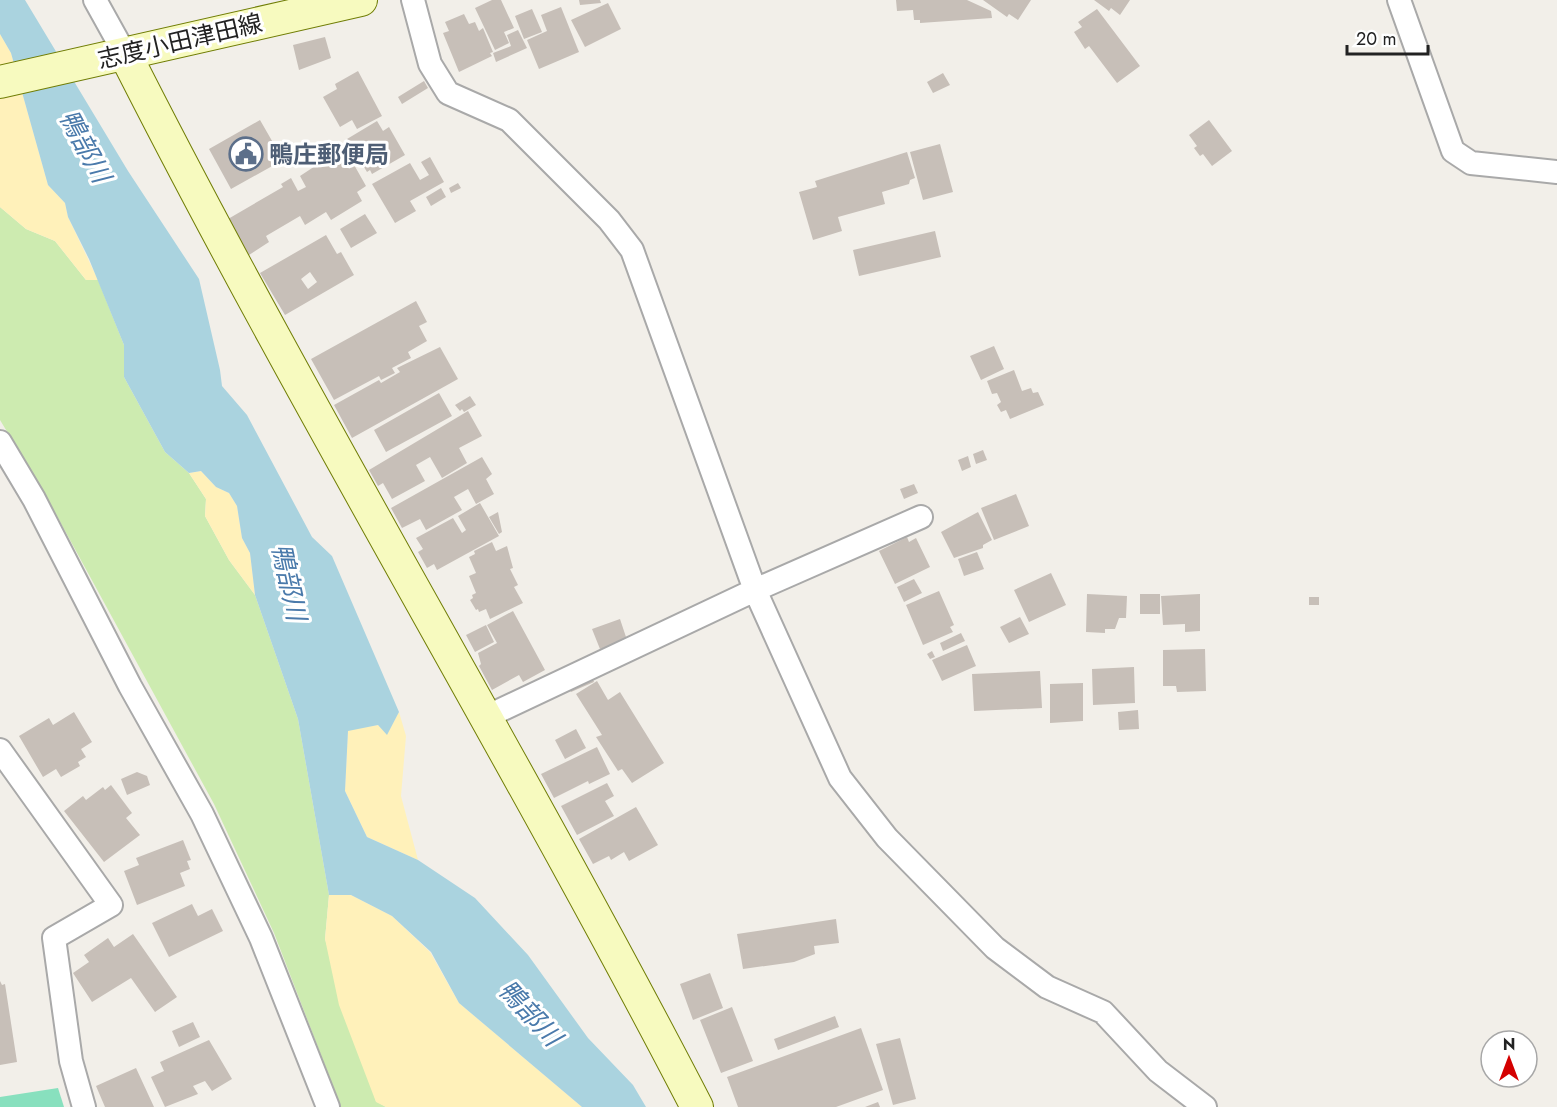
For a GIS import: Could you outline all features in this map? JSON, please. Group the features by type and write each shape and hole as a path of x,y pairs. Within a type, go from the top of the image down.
{"street":[{"path":"95,0 112,57 203,207 625,968 697,1107"},
{"name":"志度小田津田線","path":"0,82 361,0"},
{"path":"413,0 430,64 448,93 509,120 609,220 632,250 756,590 840,778 888,838 995,948 1047,987 1103,1012 1158,1071 1204,1107"},
{"path":"1399,0 1453,151 1471,163 1557,172"},
{"path":"0,442 34,499 130,686 202,814 261,938 328,1107"},
{"path":"486,717 756,590 921,517"},
{"path":"0,750 111,906 54,938 71,1061 84,1107"}],"green space":[{"path":"0,207 26,229 55,241 86,280 98,280 124,345 124,377 165,452 189,473 206,499 205,516 229,560 255,595 298,719 329,895 325,939 376,1101 386,1107 341,1107 274,933 214,804 46,496 0,420"},
{"path":"58,1088 64,1107 0,1107 0,1097"}],"sand":[{"path":"0,34 11,53 48,185 65,203 68,217 98,280 86,280 55,241 26,229 0,207"},
{"path":"201,471 216,487 229,493 237,506 242,538 250,553 255,595 229,560 205,516 206,499 189,473"},
{"path":"399,712 406,736 401,796 418,860 367,837 345,791 348,730 378,725 387,734"},
{"path":"329,895 351,895 392,916 430,952 459,1003 582,1107 386,1107 376,1102 339,1005 325,939"}],"water":[{"name":"鴨部川","path":"0,0 25,0 128,171 199,279 222,386 247,415 312,537 332,556 399,712 387,735 378,725 348,731 345,791 367,837 418,860 475,898 528,955 588,1038 633,1085 646,1107 582,1107 459,1003 431,952 392,916 351,895 329,895 298,719 255,595 250,553 242,538 237,506 229,493 216,487 201,471 189,473 165,452 124,377 124,345 89,259 68,217 65,203 48,185 11,53 0,34"}],"building":[{"path":"492,0 501,0 514,28 504,32 509,43 495,50 475,8"},
{"path":"579,0 600,0 601,3 580,5"},
{"path":"896,0 967,0 991,11 992,18 920,23 920,20 914,20 913,10 897,11"},
{"path":"983,0 1031,0 1018,20 1009,14 1007,17"},
{"path":"1094,0 1130,0 1120,15 1111,8 1109,11"},
{"path":"608,3 621,29 585,47 571,20"},
{"path":"561,7 579,52 539,69 527,40 547,31 541,15"},
{"path":"532,9 542,32 524,39 515,16"},
{"path":"1097,9 1140,66 1117,83 1089,46 1085,49 1074,32 1082,27 1078,22"},
{"path":"464,14 469,24 475,22 479,31 483,28 493,52 490,53 492,56 459,72 443,33 449,31 445,22"},
{"path":"518,30 527,48 496,62 493,53 511,46 507,35"},
{"path":"325,37 331,58 299,70 293,45"},
{"path":"358,71 382,116 357,129 352,120 340,127 323,97 337,89 335,84"},
{"path":"943,73 950,85 933,93 927,82"},
{"path":"424,81 428,88 402,104 398,97"},
{"name":"鴨庄郵便局","path":"260,120 283,160 231,189 209,149"},
{"path":"1209,120 1232,151 1212,166 1203,154 1200,156 1194,148 1197,146 1189,135"},
{"path":"377,121 383,131 389,127 405,155 372,174 370,170 367,172 347,139"},
{"path":"940,144 953,192 923,200 910,152"},
{"path":"344,147 366,186 357,192 362,201 331,220 326,212 305,225 300,216 266,236 269,242 249,255 228,219 283,187 281,184 291,178 298,191 306,187 300,176"},
{"path":"907,152 915,178 910,180 909,184 882,192 885,204 838,217 842,231 813,240 799,192 817,187 815,181"},
{"path":"430,157 444,182 410,201 416,211 395,223 372,184 410,163 420,180 429,175 421,162"},
{"path":"458,183 461,188 451,193 449,188"},
{"path":"441,188 446,197 431,206 426,197"},
{"path":"365,214 377,233 351,248 340,229"},
{"path":"935,231 941,257 859,276 853,250"},
{"path":"326,235 337,254 341,252 354,275 285,315 260,273","holes":["310,272 317,282 308,289 301,279"]},
{"path":"416,301 427,322 419,326 427,341 408,352 411,358 392,368 395,373 381,380 379,376 334,400 311,359"},
{"path":"994,346 1004,369 981,380 970,356"},
{"path":"440,347 458,379 352,438 334,405 379,380 381,383 400,372 397,368"},
{"path":"1014,370 1022,391 1031,388 1033,393 1038,392 1044,405 1010,419 1006,410 1001,412 997,405 1001,402 997,393 992,394 987,381"},
{"path":"439,393 452,416 386,452 374,430"},
{"path":"470,396 476,405 464,412 462,409 460,411 455,405"},
{"path":"468,411 482,436 459,448 467,463 442,478 430,457 416,465 425,481 392,499 383,483 378,486 369,470"},
{"path":"983,450 987,460 976,464 973,454"},
{"path":"968,456 971,467 962,471 958,460"},
{"path":"482,457 492,474 486,479 494,494 476,504 468,489 454,497 462,510 426,530 420,519 402,528 391,508"},
{"path":"914,484 918,493 904,499 900,489"},
{"path":"1016,494 1029,526 994,540 981,508"},
{"path":"480,503 499,536 437,570 434,564 427,568 418,552 423,549 416,538 453,518 462,533 466,530 458,516"},
{"path":"498,512 502,532 499,534 489,517"},
{"path":"978,512 992,540 983,545 983,548 954,558 941,532"},
{"path":"907,537 909,542 916,538 930,567 895,584 879,551"},
{"path":"492,542 496,551 507,546 513,568 510,569 518,585 514,587 523,603 490,619 486,609 479,612 470,600 476,593 469,576 476,573 469,557 475,554 474,551"},
{"path":"977,552 984,569 964,576 958,559"},
{"path":"1051,573 1066,605 1029,622 1014,590"},
{"path":"914,579 922,593 904,602 897,587"},
{"path":"939,591 954,625 950,627 953,632 923,645 906,605"},
{"path":"1087,594 1127,596 1126,618 1119,618 1115,629 1105,629 1105,633 1086,632"},
{"path":"1140,594 1160,594 1160,614 1140,614"},
{"path":"1200,594 1200,631 1185,632 1185,624 1163,625 1161,596"},
{"path":"1309,597 1319,597 1319,605 1309,605"},
{"path":"513,611 545,670 523,682 519,675 492,690 479,666 481,664 478,653 497,643 487,625"},
{"path":"1020,617 1029,634 1009,643 1000,627"},
{"path":"620,619 627,640 600,649 592,629"},
{"path":"486,625 494,642 475,652 466,635"},
{"path":"961,633 965,641 943,651 940,643"},
{"path":"967,645 976,666 942,681 932,660"},
{"path":"1205,649 1206,691 1177,692 1176,686 1163,686 1163,650"},
{"path":"932,651 935,657 930,659 927,654"},
{"path":"1134,667 1135,703 1093,705 1092,669"},
{"path":"589,670 594,682 571,692 566,680"},
{"path":"1040,671 1042,708 974,711 972,674"},
{"path":"597,681 608,700 620,692 664,763 632,783 622,769 618,771 596,737 602,735 576,694"},
{"path":"1083,683 1083,721 1050,723 1050,684"},
{"path":"1138,710 1139,729 1119,730 1118,712"},
{"path":"74,712 92,742 81,749 86,757 78,762 80,766 61,777 56,769 43,777 19,736 49,718 53,725"},
{"path":"576,729 586,748 565,759 555,740"},
{"path":"597,747 610,774 589,784 588,781 554,798 541,774"},
{"path":"137,772 147,776 150,785 127,795 121,779"},
{"path":"607,783 614,796 605,801 614,816 577,835 561,806"},
{"path":"111,785 132,813 126,818 140,835 104,862 64,811 83,796 86,800 103,787 105,790"},
{"path":"636,807 658,845 629,861 624,852 611,860 609,856 593,864 579,839"},
{"path":"183,840 191,860 187,861 190,869 180,873 185,886 137,905 124,871 139,865 136,858"},
{"path":"192,904 198,916 212,909 223,931 169,957 152,923"},
{"path":"836,919 839,943 814,946 815,954 794,962 743,969 737,934"},
{"path":"133,934 177,997 155,1012 131,978 92,1002 73,973 89,962 84,955 108,938 114,947"},
{"path":"710,973 723,1008 693,1020 680,984"},
{"path":"0,981 2,985 5,984 17,1062 0,1065"},
{"path":"732,1007 753,1061 721,1073 700,1020"},
{"path":"835,1016 839,1027 778,1050 774,1039"},
{"path":"193,1022 200,1037 179,1047 172,1031"},
{"path":"861,1028 883,1090 836,1107 738,1107 727,1077"},
{"path":"900,1038 916,1099 893,1105 876,1044"},
{"path":"209,1040 232,1079 212,1091 205,1081 193,1086 198,1094 165,1107 151,1077 164,1071 160,1062"},
{"path":"136,1068 154,1107 105,1107 96,1086"},
{"path":"878,1102 880,1107 865,1107"}],"place":[{"name":"鴨庄郵便局","path":"246,154"}]}
